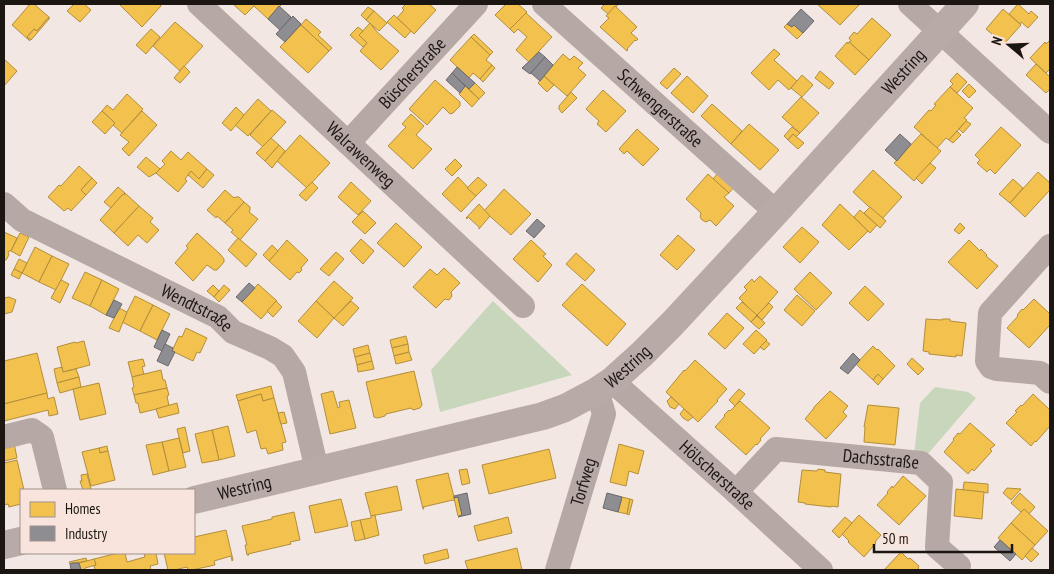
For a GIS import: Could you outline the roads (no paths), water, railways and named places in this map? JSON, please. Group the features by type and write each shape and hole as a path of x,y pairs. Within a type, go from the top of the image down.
{"main road":[{"name":"Westring","path":"195,500 543,416 580,401 604,386 642,354 672,324 965,4"},
{"path":"4,545 20,541"}],"street":[{"name":"Walrawenweg","path":"199,4 523,306"},
{"name":"Büscherstraße","path":"348,143 476,4"},
{"name":"Schwengerstraße","path":"544,4 776,212"},
{"path":"910,4 1050,132"},
{"name":"Wendtstraße","path":"4,204 22,220 218,317 233,332 270,348 283,356 294,372 317,470"},
{"path":"1050,246 990,313 987,361 991,367 997,369 1040,373 1050,382"},
{"name":"Hölscherstraße","path":"604,386 736,492 821,570"},
{"name":"Torfweg","path":"557,570 604,414 604,386"},
{"path":"4,437 32,430 42,437 55,489"},
{"name":"Dachsstraße","path":"736,492 776,449 921,463 941,482 937,547 959,566"}]}
